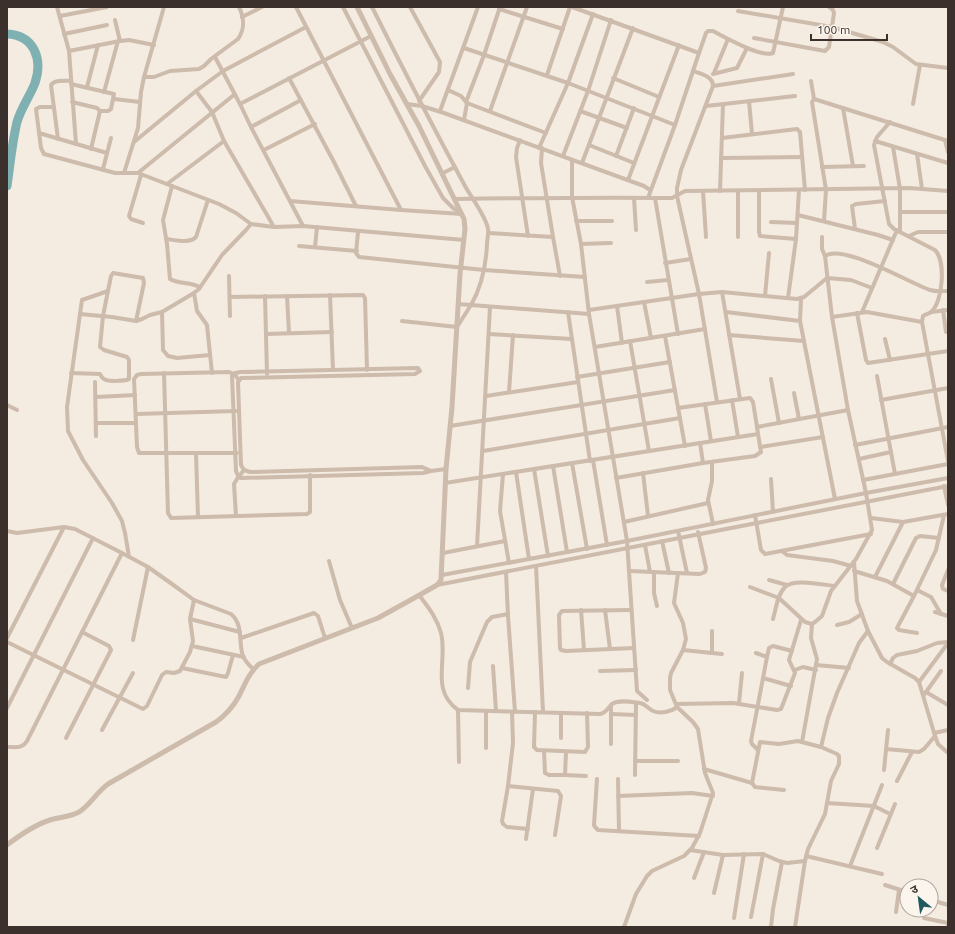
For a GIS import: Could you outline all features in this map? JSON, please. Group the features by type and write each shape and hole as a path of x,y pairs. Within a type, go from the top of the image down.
{"street":[{"path":"57,7 69,51 76,144"},
{"path":"77,7 78,13"},
{"path":"60,16 95,8 107,7"},
{"path":"124,173 138,128 144,77 164,7"},
{"path":"144,77 154,77 170,71 199,69 204,66 238,39 243,28 240,7"},
{"path":"242,17 262,7"},
{"path":"296,7 401,210"},
{"path":"343,7 421,160 443,198 453,208 462,214"},
{"path":"357,7 456,199 465,224 445,483 442,575 441,580 437,585"},
{"path":"372,7 419,101 488,228 482,279 471,305 457,327"},
{"path":"410,7 440,62 439,72 419,101"},
{"path":"440,111 478,8 473,7"},
{"path":"490,111 523,17 528,7"},
{"path":"546,75 571,7 699,53"},
{"path":"747,12 748,7"},
{"path":"648,198 675,125 706,33 708,31 713,31 747,48 771,54 774,51 783,7"},
{"path":"754,38 825,51 829,47 834,13 829,7"},
{"path":"464,120 467,102 500,8 523,17 563,29"},
{"path":"738,11 832,27 883,42 893,47 916,64 948,68"},
{"path":"560,276 541,163 541,148 568,83 592,14"},
{"path":"104,92 119,41 115,20"},
{"path":"562,156 588,90 610,20"},
{"path":"64,34 107,25"},
{"path":"134,142 196,91 223,71 306,27"},
{"path":"582,163 632,28"},
{"path":"240,104 371,36"},
{"path":"710,78 714,73 728,39"},
{"path":"69,51 129,40 154,45"},
{"path":"86,88 98,45"},
{"path":"628,180 679,45"},
{"path":"464,48 588,90 675,125"},
{"path":"714,73 737,68 747,48"},
{"path":"215,57 303,226"},
{"path":"913,104 920,65"},
{"path":"693,71 710,78 713,82 713,86 681,170 677,186 699,294 717,402"},
{"path":"713,86 793,74"},
{"path":"288,78 315,124 356,206"},
{"path":"614,78 659,97"},
{"path":"811,80 814,99 812,102 826,190 824,221"},
{"path":"58,139 51,85 53,82 71,82 86,88 114,94 111,109 108,111 100,111 97,108 72,102"},
{"path":"448,90 461,96 467,102 546,133"},
{"path":"196,91 212,112 224,141 274,226"},
{"path":"143,223 131,219 129,216 139,174 235,94"},
{"path":"706,106 795,96"},
{"path":"114,99 140,102"},
{"path":"814,99 946,140 948,152"},
{"path":"251,127 301,100"},
{"path":"749,101 752,134"},
{"path":"407,104 440,111 628,180 650,190"},
{"path":"720,191 723,104"},
{"path":"54,107 40,106 36,110 41,148 44,154 115,173 139,174 208,200 236,213 250,224 303,226 358,232 464,240"},
{"path":"616,156 634,108"},
{"path":"843,108 853,166"},
{"path":"91,149 100,111"},
{"path":"580,111 627,128"},
{"path":"890,122 877,137 874,150 889,224 890,226 938,252 943,273 939,297 931,312"},
{"path":"264,150 315,124"},
{"path":"722,138 797,129 800,132 805,190"},
{"path":"39,133 107,153"},
{"path":"103,170 111,138"},
{"path":"520,140 516,157 528,236"},
{"path":"167,184 224,141"},
{"path":"875,141 948,163"},
{"path":"589,145 634,163"},
{"path":"894,147 900,188 899,231 893,240 872,288 859,312 866,362 871,363 948,351"},
{"path":"917,154 922,189"},
{"path":"721,158 802,157"},
{"path":"572,160 572,197 582,244 589,312 627,542 637,691 647,700"},
{"path":"822,167 864,166"},
{"path":"443,173 455,167"},
{"path":"172,186 163,217 170,279 173,281 192,283 200,287"},
{"path":"456,199 547,199 572,197 672,198 678,196 682,192 703,191 900,188 948,191"},
{"path":"788,298 796,239 799,190"},
{"path":"703,191 706,237"},
{"path":"738,191 738,237"},
{"path":"759,191 760,236 796,239"},
{"path":"634,198 636,230"},
{"path":"655,198 678,334"},
{"path":"166,239 190,241 194,239 208,200"},
{"path":"290,201 462,214"},
{"path":"855,229 852,206 856,204 885,201"},
{"path":"900,212 948,212"},
{"path":"798,215 893,240"},
{"path":"576,221 612,221"},
{"path":"771,222 797,223"},
{"path":"80,314 136,321 162,312 194,293 200,287 222,255 250,224"},
{"path":"315,247 317,228"},
{"path":"358,232 357,251 359,257 484,270 585,277"},
{"path":"909,236 918,232 948,232"},
{"path":"488,233 553,237"},
{"path":"812,624 822,616 830,594 854,562 872,530 866,493 848,410 832,317 825,256 822,249 822,237"},
{"path":"582,244 610,243"},
{"path":"299,246 357,251"},
{"path":"765,296 769,253"},
{"path":"825,256 828,254 848,255 929,290 940,292 948,290"},
{"path":"665,263 691,259"},
{"path":"943,273 948,272"},
{"path":"72,373 100,374 103,379 106,380 126,381 129,379 129,360 127,357 104,350 100,347 103,316 111,276 113,273 143,278 144,283 136,321"},
{"path":"229,276 230,316"},
{"path":"458,304 568,312 589,312 616,306 722,292 801,299 827,278 851,280 872,288"},
{"path":"648,282 668,280"},
{"path":"108,291 82,300 67,407 68,431 83,460 112,503 122,521 129,556"},
{"path":"722,292 740,399"},
{"path":"194,293 198,311 207,325 212,373"},
{"path":"230,297 361,294 365,296 367,375"},
{"path":"330,295 333,375"},
{"path":"265,296 267,377"},
{"path":"287,296 289,333"},
{"path":"801,299 800,320 835,499"},
{"path":"644,302 651,338"},
{"path":"616,306 622,342"},
{"path":"477,546 482,478 490,307"},
{"path":"946,332 946,310 931,312 923,316 922,322 948,461"},
{"path":"162,312 163,350 166,355 177,358 210,355"},
{"path":"568,312 581,406 606,545"},
{"path":"726,312 800,320"},
{"path":"832,317 859,312 922,322"},
{"path":"402,321 457,327"},
{"path":"595,347 705,330"},
{"path":"266,334 332,332"},
{"path":"489,334 572,339"},
{"path":"509,392 513,335"},
{"path":"729,335 804,341"},
{"path":"665,336 684,446"},
{"path":"885,339 890,360"},
{"path":"630,341 649,451"},
{"path":"486,396 670,362"},
{"path":"234,374 238,372 416,367 420,371 415,374 267,377 244,378 239,380"},
{"path":"241,452 139,454 137,447 134,379 137,374 229,372 234,374 239,380 241,452 241,465 244,470 250,472 422,468 432,471"},
{"path":"164,373 169,516 174,518 307,514 310,512 310,471"},
{"path":"234,374 232,378 236,471 238,476"},
{"path":"877,376 895,474"},
{"path":"771,379 779,422"},
{"path":"95,382 96,436"},
{"path":"881,400 948,388"},
{"path":"450,426 675,390"},
{"path":"794,393 799,419"},
{"path":"96,397 135,395"},
{"path":"616,478 703,463 756,456 761,452 752,399 748,398 678,408"},
{"path":"732,400 738,437"},
{"path":"705,404 710,442"},
{"path":"7,405 17,410"},
{"path":"757,427 848,410"},
{"path":"136,414 165,412 240,412"},
{"path":"483,451 680,418"},
{"path":"96,423 136,423"},
{"path":"856,445 948,427"},
{"path":"445,483 758,434"},
{"path":"761,447 823,437"},
{"path":"700,443 703,463"},
{"path":"858,459 891,452"},
{"path":"196,453 198,517"},
{"path":"712,462 712,481 708,503 713,524"},
{"path":"572,463 587,549"},
{"path":"863,480 948,464"},
{"path":"553,466 567,552"},
{"path":"238,476 245,478 423,473 446,469"},
{"path":"534,469 548,556"},
{"path":"236,516 234,484 238,476 244,470"},
{"path":"516,472 529,559"},
{"path":"643,473 648,516"},
{"path":"503,474 500,511 509,563"},
{"path":"442,575 627,542 843,497 948,478"},
{"path":"771,479 773,512"},
{"path":"7,845 38,825 50,820 73,815 81,811 101,789 108,784 216,722 230,709 253,669 259,664 378,618 437,585 946,486 948,505"},
{"path":"843,497 844,506"},
{"path":"624,522 708,503"},
{"path":"800,506 801,514"},
{"path":"778,510 780,518"},
{"path":"755,515 762,553 767,554 871,534"},
{"path":"871,518 903,522 946,515 934,555 896,628 899,630 917,633"},
{"path":"875,577 903,522"},
{"path":"7,531 18,533 64,527 76,529 129,556 148,567 194,600 231,614 238,621 244,657 253,669"},
{"path":"7,638 64,527"},
{"path":"628,571 700,574 706,570 697,527"},
{"path":"678,531 687,573"},
{"path":"893,584 916,538 920,536 939,538"},
{"path":"7,708 93,538"},
{"path":"443,553 505,541"},
{"path":"662,541 669,573"},
{"path":"645,545 652,572 657,606"},
{"path":"781,551 787,555 833,561 851,566"},
{"path":"7,747 19,747 25,744 122,553"},
{"path":"329,561 340,600 352,628"},
{"path":"854,562 856,594 868,632 882,658 919,682 925,694 934,735 938,744 948,753"},
{"path":"536,566 544,712"},
{"path":"133,640 148,567"},
{"path":"948,570 942,585 943,589 948,591"},
{"path":"854,571 893,584 914,596"},
{"path":"506,572 513,712 513,743 502,821 507,827 528,829"},
{"path":"624,927 636,894 647,876 684,856 690,850 699,836 713,796 713,789 704,769 698,730 693,722 676,705 670,690 670,678 674,666 683,650 686,635 682,618 674,603 678,573"},
{"path":"769,580 787,585 795,582 835,586"},
{"path":"773,620 779,598 787,585"},
{"path":"750,587 779,598 801,620 812,624"},
{"path":"917,590 931,597 941,614"},
{"path":"419,595 435,619 441,633 442,685 448,701 458,710 587,714 603,713 615,702 644,704 652,710 660,712 671,710 676,705 739,703 777,710 781,709 795,670"},
{"path":"7,642 143,710 147,706 164,673 176,673 182,668 192,646 190,619 194,600"},
{"path":"631,610 581,610 560,612 560,648 563,651 634,648"},
{"path":"581,610 584,650"},
{"path":"605,610 610,649"},
{"path":"935,612 948,616"},
{"path":"241,638 314,613 318,616 325,638"},
{"path":"468,688 470,662 487,622 492,617 508,614"},
{"path":"837,625 849,622 862,614"},
{"path":"190,619 240,632"},
{"path":"795,670 789,663 801,620"},
{"path":"802,742 817,656 811,638 812,624"},
{"path":"712,631 712,653"},
{"path":"66,738 111,652 111,648 82,632"},
{"path":"821,746 833,704 859,643 868,632"},
{"path":"890,664 893,658 897,655 917,651 937,643 948,643"},
{"path":"919,682 948,643"},
{"path":"192,646 244,657"},
{"path":"758,750 752,744 751,740 769,648 773,646 792,651"},
{"path":"683,650 722,654"},
{"path":"756,653 767,657"},
{"path":"182,668 226,677 233,655"},
{"path":"493,666 496,711"},
{"path":"795,670 803,667 849,668"},
{"path":"600,671 636,670"},
{"path":"925,694 941,671"},
{"path":"102,730 133,673"},
{"path":"739,703 742,673"},
{"path":"763,678 790,686"},
{"path":"925,694 948,705"},
{"path":"635,775 636,703"},
{"path":"611,706 611,744"},
{"path":"458,710 459,762"},
{"path":"486,711 486,748"},
{"path":"535,712 534,747 537,750 566,752 583,752 587,750 587,714"},
{"path":"560,713 561,738"},
{"path":"611,714 636,715"},
{"path":"884,770 888,730"},
{"path":"886,749 912,752 922,751 934,735 948,730"},
{"path":"752,783 759,743 762,741 775,744 794,741 821,746 837,754 839,759 839,764 831,781 825,814 806,858 795,927"},
{"path":"544,751 545,773 549,775 586,776"},
{"path":"565,775 566,752"},
{"path":"897,781 912,752"},
{"path":"635,761 678,761"},
{"path":"704,769 752,783 755,787 784,790"},
{"path":"597,779 595,827 598,830 699,836"},
{"path":"618,779 619,831"},
{"path":"850,866 882,785"},
{"path":"508,786 556,790 560,794 555,836"},
{"path":"526,839 533,789"},
{"path":"618,796 692,793 713,796"},
{"path":"827,803 874,806 890,814"},
{"path":"877,848 895,804"},
{"path":"690,850 723,855 763,854 782,862 792,863 806,858 850,866 882,874"},
{"path":"694,878 704,852"},
{"path":"734,918 744,854"},
{"path":"751,917 763,854"},
{"path":"714,893 723,855"},
{"path":"772,927 773,909 782,862"},
{"path":"885,885 899,890 896,912"},
{"path":"924,918 948,923"}],"waterway":[{"path":"7,34 16,35 30,44 37,57 38,65 35,83 17,122 12,146 7,186"}]}
